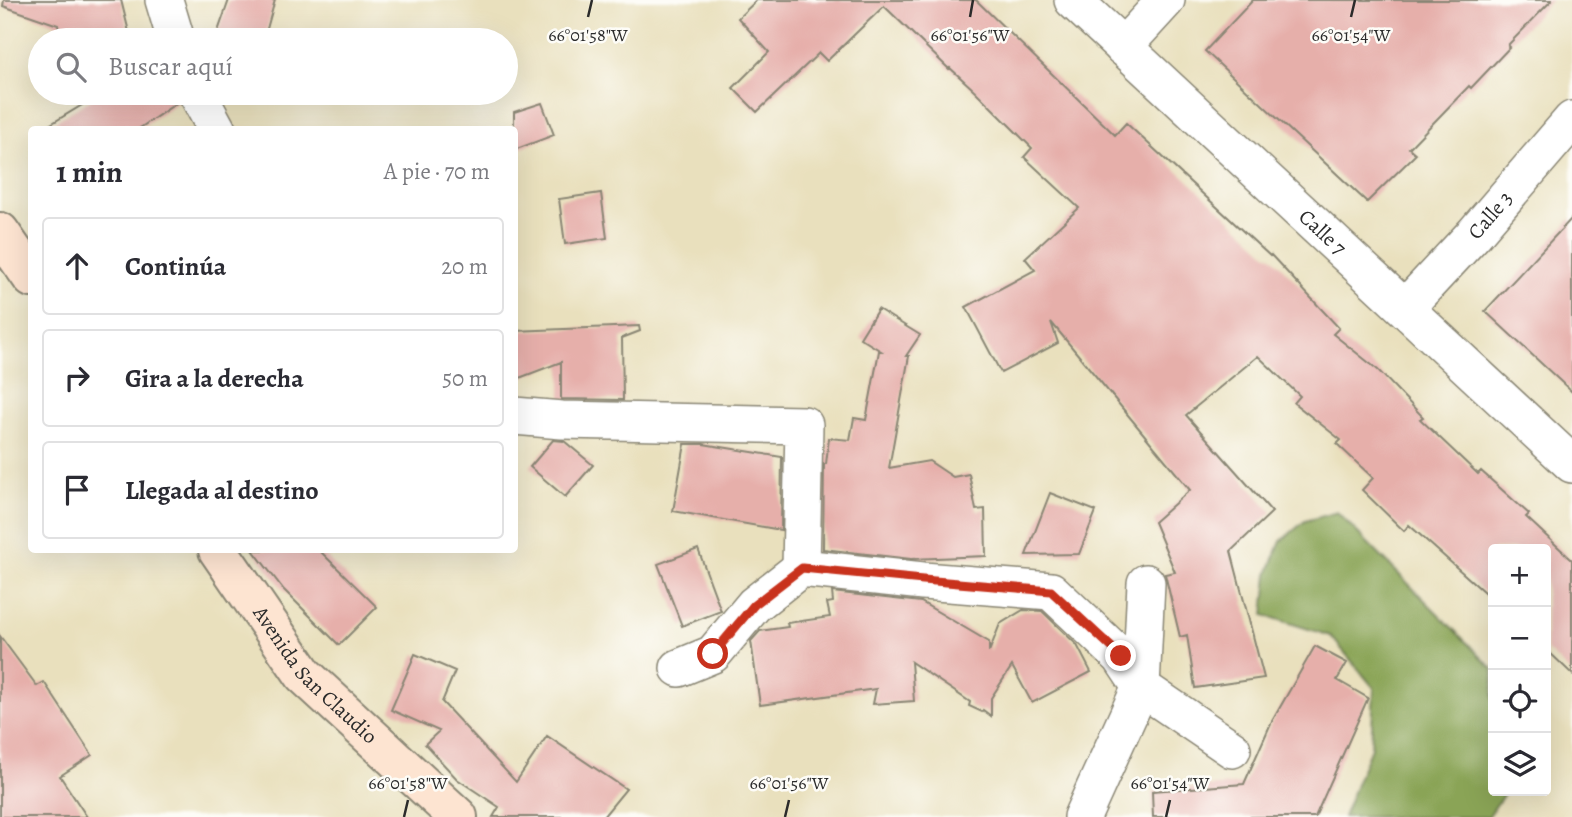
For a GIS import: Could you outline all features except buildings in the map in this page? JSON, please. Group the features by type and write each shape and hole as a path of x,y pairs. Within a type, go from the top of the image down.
{"street":[{"path":"164,0 172,28"},
{"name":"Calle 7","path":"1073,0 1572,464"},
{"path":"1123,47 1166,0"},
{"path":"203,105 215,126"},
{"name":"Calle 3","path":"1405,308 1474,234 1572,120"},
{"path":"0,232 28,272"},
{"path":"518,416 562,420 804,425 802,568"},
{"name":"Avenida San Claudio","path":"220,553 304,676 458,817"},
{"path":"680,668 713,654 754,605 802,568 1051,591 1121,656 1142,687 1231,749"},
{"path":"1082,817 1142,687 1146,583"}],"green space":[{"path":"1337,512 1488,664 1488,796 1503,796 1488,817 1343,817 1371,747 1374,688 1331,636 1264,615 1268,574 1281,541 1305,521"}],"route":[{"path":"713,654 754,605 802,568 1051,591 1121,656"}]}
